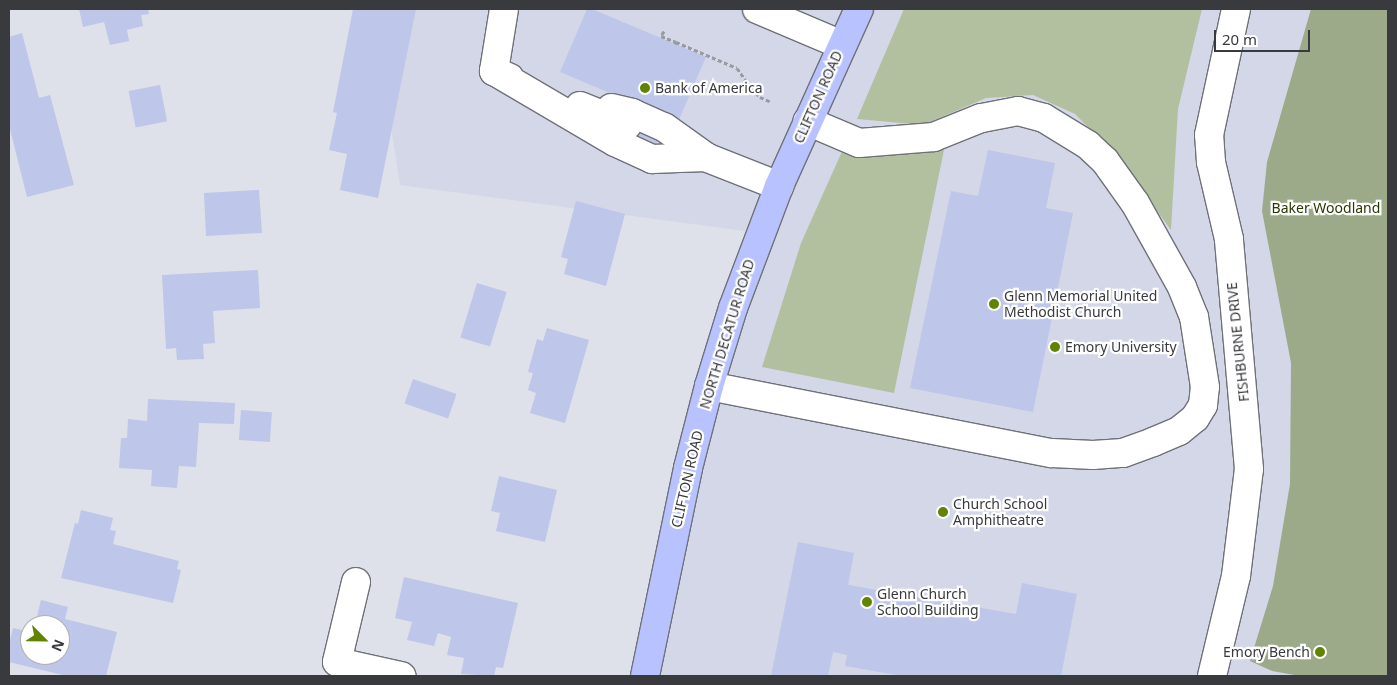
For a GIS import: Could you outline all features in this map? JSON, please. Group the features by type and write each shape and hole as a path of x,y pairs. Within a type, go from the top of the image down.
{"main road":[{"name":"CLIFTON ROAD","path":"842,45 859,9"},
{"path":"807,121 842,45"},
{"name":"CLIFTON ROAD","path":"645,676 688,468 709,386 733,308 778,186 807,121"}],"street":[{"path":"494,71 504,9"},
{"path":"757,9 842,45"},
{"name":"FISHBURNE DRIVE","path":"1212,676 1236,576 1244,526 1249,468 1228,239 1211,162 1209,135 1236,9"},
{"path":"494,71 627,125"},
{"path":"494,71 614,142 652,159 706,157"},
{"path":"551,94 632,113 664,127 706,157"},
{"path":"709,386 1052,453 1093,455 1123,453 1179,431 1195,418 1203,405 1205,387 1194,316 1182,287 1135,203 1105,161 1088,145 1044,118 1018,112 981,118 934,137 859,143 807,121"},
{"path":"659,138 778,186"},
{"path":"1205,387 1241,382"},
{"path":"356,582 337,662 401,676"}],"path":[{"path":"664,30 661,36 737,68 755,93 771,102"}],"shaded area":[{"path":"373,9 848,9 745,231 400,185"},
{"name":"Emory University","path":"859,9 1388,9 1388,676 645,676 688,468"}],"green space":[{"path":"904,9 1202,9 1178,109 1171,230 1115,154 1075,114 1033,95 986,98 923,125 857,119"},
{"name":"Baker Woodland","path":"1311,9 1388,9 1388,676 1300,676 1272,671 1250,661 1273,586 1290,484 1291,363 1262,211 1267,162"},
{"path":"844,147 944,150 894,393 762,367 801,243"}],"building":[{"path":"79,9 148,9 149,14 141,15 143,26 127,30 129,41 110,45 104,22 83,27"},
{"path":"353,9 416,9 378,198 340,190 347,154 329,150 337,113 333,112"},
{"name":"Bank of America","path":"587,9 592,9 706,57 678,122 659,138 653,151 622,138 636,104 560,72"},
{"path":"22,33 39,98 50,95 74,185 27,197 9,125 9,37"},
{"path":"160,85 167,121 136,127 129,91"},
{"name":"Glenn Memorial United Methodist Church","path":"988,150 1055,163 1046,208 1073,213 1033,412 910,388 951,191 978,196"},
{"path":"259,190 262,233 206,236 204,193"},
{"path":"576,201 625,214 606,286 564,274 568,259 561,257"},
{"path":"258,270 260,308 213,311 215,343 203,344 204,359 177,360 176,348 166,349 162,275"},
{"path":"477,283 507,292 490,347 460,338"},
{"path":"547,328 589,340 565,423 530,413 536,393 528,390 533,373 528,372 537,339 543,341"},
{"path":"413,379 456,394 448,419 405,404"},
{"path":"148,399 235,403 234,424 199,423 196,467 179,466 177,488 151,486 152,470 119,468 121,438 127,438 128,419 147,421"},
{"path":"241,410 272,412 270,442 239,440"},
{"path":"499,476 557,490 545,542 496,531 500,513 491,511"},
{"path":"81,510 113,518 110,530 116,531 113,544 179,561 177,569 181,570 173,603 61,578 75,523 78,524"},
{"name":"Glenn Church School Building","path":"798,542 854,553 848,585 1016,614 1022,583 1077,594 1061,676 903,676 845,666 847,655 833,652 828,676 771,676"},
{"path":"404,577 518,603 503,668 496,667 494,676 461,674 464,658 447,655 451,637 438,633 434,646 407,640 412,622 395,618"},
{"path":"41,600 68,607 66,615 37,615"},
{"path":"70,620 117,632 106,676 67,676 21,665 70,665"},
{"path":"13,628 20,630 20,665 9,662 9,644"}],"place":[{"name":"Bank of America","path":"645,88"},
{"name":"Glenn Memorial United Methodist Church","path":"994,304"},
{"name":"Emory University","path":"1055,347"},
{"name":"Church School Amphitheatre","path":"943,512"},
{"name":"Glenn Church School Building","path":"867,602"},
{"name":"Emory Bench","path":"1320,652"}]}
